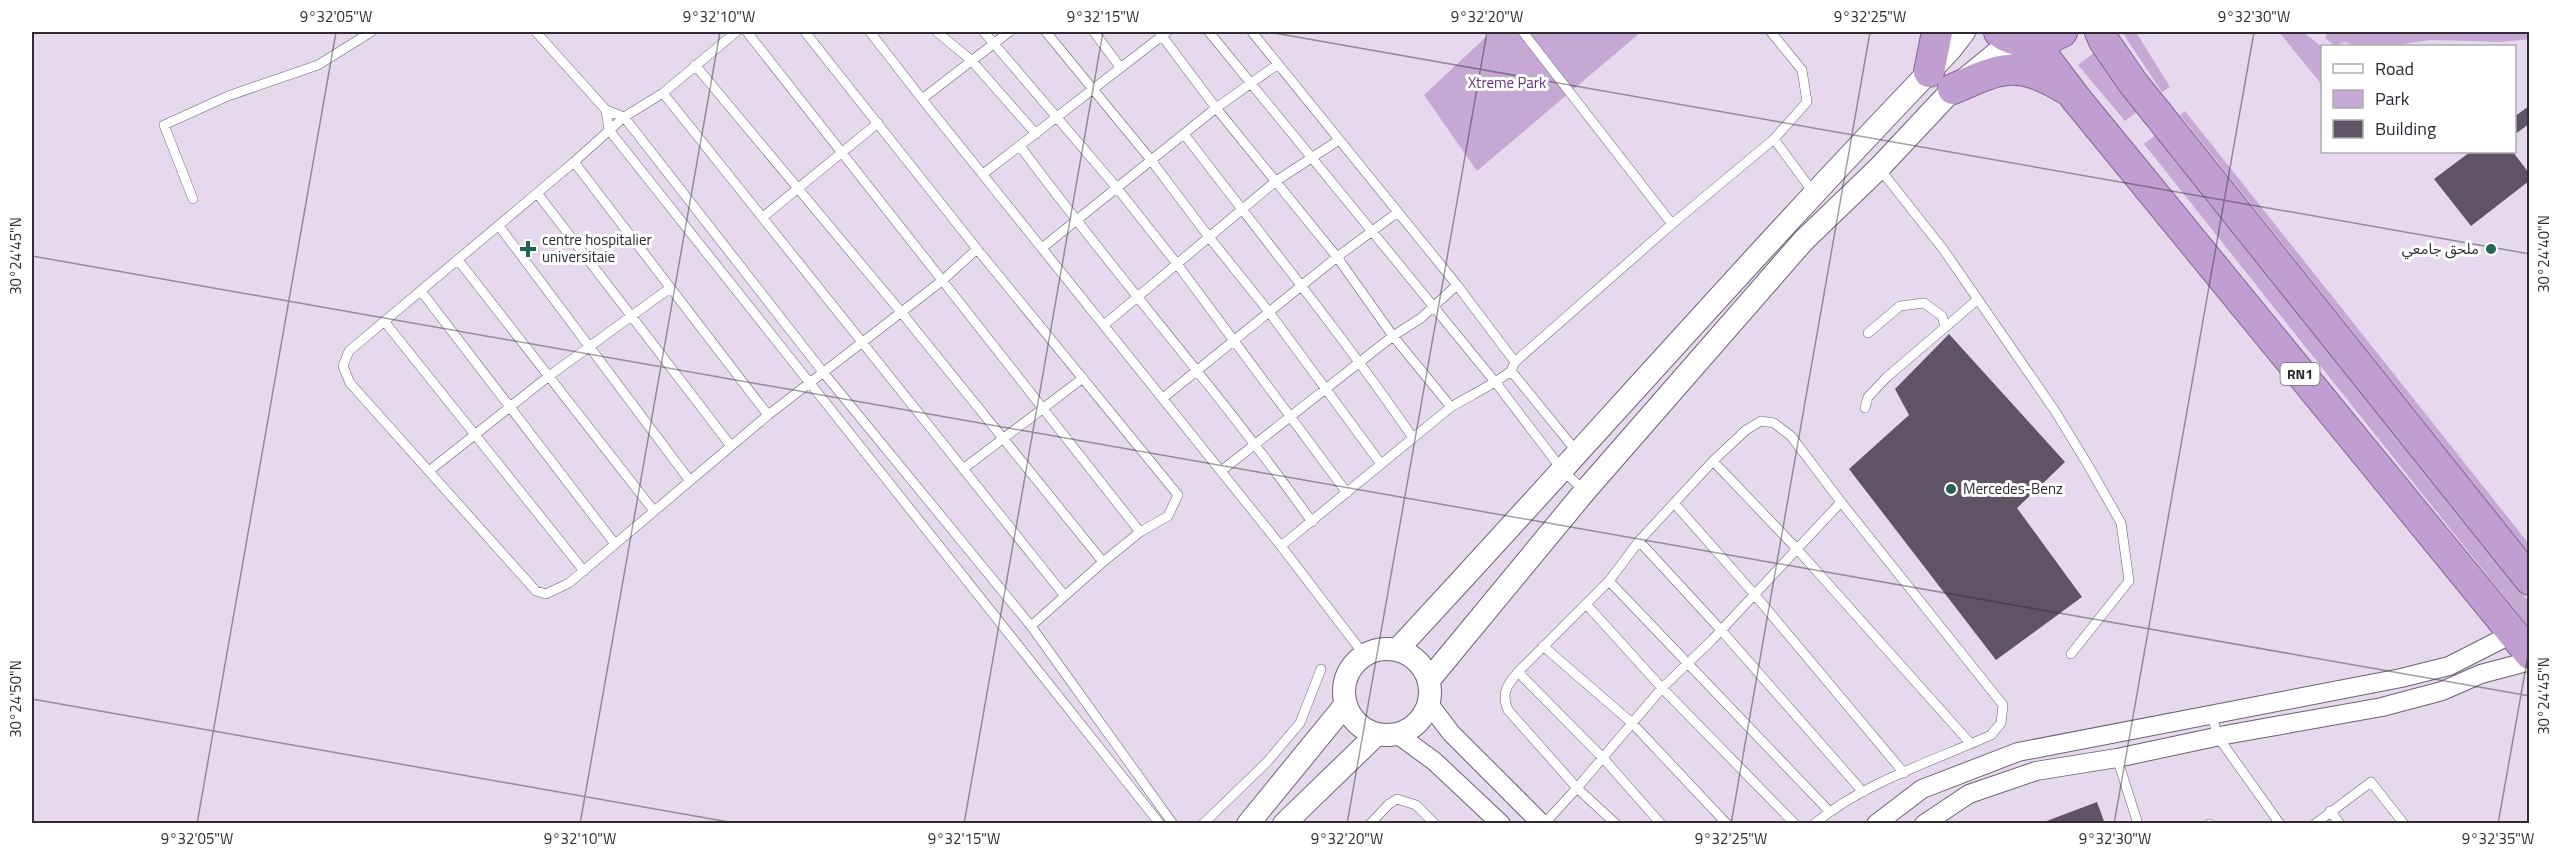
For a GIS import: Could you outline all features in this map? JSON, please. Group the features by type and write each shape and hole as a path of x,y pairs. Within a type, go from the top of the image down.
{"highway":[{"path":"1929,72 1937,32"},
{"path":"2100,32 2103,41 2133,83 2529,580"},
{"name":"RN1","path":"2028,36 2071,92 2521,644"},
{"path":"1953,89 1981,76 2024,69 2040,74 2071,92"}],"street":[{"path":"1397,650 1571,463 1813,192 1929,72 1964,32"},
{"path":"1429,680 1585,491 1804,240 1879,168 1953,89 2028,36"},
{"path":"1876,824 1922,789 2018,752 2212,716 2450,666 2521,644"},
{"path":"1284,824 1387,734 1410,729 1419,722 1428,704 1431,691 1429,680 1417,661 1397,650 1386,649 1365,656 1356,662 1347,676 1344,690 1346,704 1358,723 1387,734 1442,769 1501,824"},
{"path":"1924,824 1969,794 2036,771 2117,759 2218,737 2382,707 2442,691 2481,674 2529,662"},
{"path":"1248,824 1346,704"},
{"path":"1428,704 1451,732 1543,824"}],"lane":[{"path":"193,199 164,125 228,96 318,65 371,32"},
{"path":"536,32 606,110 624,117 823,372 1031,626 1173,824"},
{"path":"736,32 663,93 624,117 537,194 349,351 343,366 350,383 536,591 546,594 569,583 731,446 943,280 977,249"},
{"path":"747,32 1140,532"},
{"path":"805,32 977,249 1178,495 1168,516 1140,532 1103,561 1031,626"},
{"path":"870,32 1281,546 1365,656"},
{"path":"937,32 971,60 1036,134"},
{"path":"984,32 1117,188 1177,264 1347,493"},
{"path":"922,99 1009,32"},
{"path":"1046,32 1151,160 1269,312 1381,464"},
{"path":"1094,32 1120,67"},
{"path":"1209,32 1496,383 1571,463"},
{"path":"1252,32 1457,285 1513,366 1571,463 1585,491"},
{"path":"1523,32 1672,224"},
{"path":"1281,546 1451,407 1478,390 1496,383 1672,224 1774,139 1807,102 1802,70 1771,32"},
{"path":"983,174 1163,33 1216,108 1337,256 1393,336 1451,407"},
{"path":"1042,248 1216,108 1278,64"},
{"path":"695,65 901,312 1103,561"},
{"path":"663,93 1064,595"},
{"path":"606,110 609,130 1160,824"},
{"path":"763,217 878,123"},
{"path":"1184,134 1303,285 1361,362 1413,438"},
{"path":"1774,139 1813,192"},
{"path":"1104,325 1276,181 1339,140"},
{"path":"1020,146 1075,222 1138,296 1255,445 1312,522"},
{"path":"574,162 768,416"},
{"path":"1879,168 1943,249 2055,411 2121,523 2129,581 2071,654"},
{"path":"537,194 731,446"},
{"path":"1163,398 1337,256 1398,212"},
{"path":"499,226 690,481"},
{"path":"458,260 654,511"},
{"path":"1221,471 1433,307 1457,285"},
{"path":"429,471 549,376 670,288"},
{"path":"421,291 615,544"},
{"path":"1865,408 1868,397 1887,377 1977,300"},
{"path":"1868,333 1900,306 1924,303 1942,316 1945,327"},
{"path":"384,321 584,571"},
{"path":"963,469 1083,378"},
{"path":"1616,824 1577,788 1508,710 1504,700 1506,687 1608,581 1639,541 1674,502 1746,430 1761,421 1774,423 1791,436 2003,705 2001,723 1990,735 1863,792 1829,811 1814,824"},
{"path":"1713,462 1797,549 1971,744"},
{"path":"1674,502 1904,773"},
{"path":"1543,824 1577,788 1662,688 1689,664 1841,502"},
{"path":"1639,541 1721,630 1863,792"},
{"path":"1608,581 1829,811"},
{"path":"1586,604 1662,688 1795,824"},
{"path":"1543,646 1632,723 1727,824"},
{"path":"1203,824 1267,762 1300,723 1321,669"},
{"path":"1518,672 1603,758 1660,824"},
{"path":"2212,716 2218,737 2280,824"},
{"path":"2117,759 2138,824"},
{"path":"2315,824 2371,782 2404,824"},
{"path":"1135,793 1145,785"},
{"path":"1370,824 1397,799 1416,805 1435,824"},
{"path":"2330,812 2340,824"}],"green space":[{"name":"Xtreme Park","path":"1485,32 1641,32 1477,171 1424,95 1488,35"},
{"path":"2122,32 2136,32 2170,87 2162,92"},
{"path":"2279,32 2303,32 2321,46 2321,84"},
{"path":"2327,32 2529,32 2530,39 2502,42 2430,40 2398,45 2352,45 2345,42 2334,45 2325,38"},
{"path":"2095,52 2138,111 2125,121 2078,65"},
{"path":"2185,111 2529,544 2529,554 2180,115"},
{"path":"2157,134 2529,602 2529,628 2144,144"}],"building":[{"path":"2529,106 2529,124 2516,134 2516,116"},
{"path":"2469,153 2514,153 2529,173 2529,181 2471,226 2434,179"},
{"name":"Mercedes-Benz","path":"1949,334 2065,462 2017,508 2082,597 1996,660 1849,469 1909,415 1895,389"},
{"path":"2097,802 2105,824 2044,824 2044,822"}],"place":[{"name":"centre hospitalier universitaie","path":"528,249"},
{"name":"ملحق جامعي","path":"2491,249"},
{"name":"Mercedes-Benz","path":"1951,489"}]}
